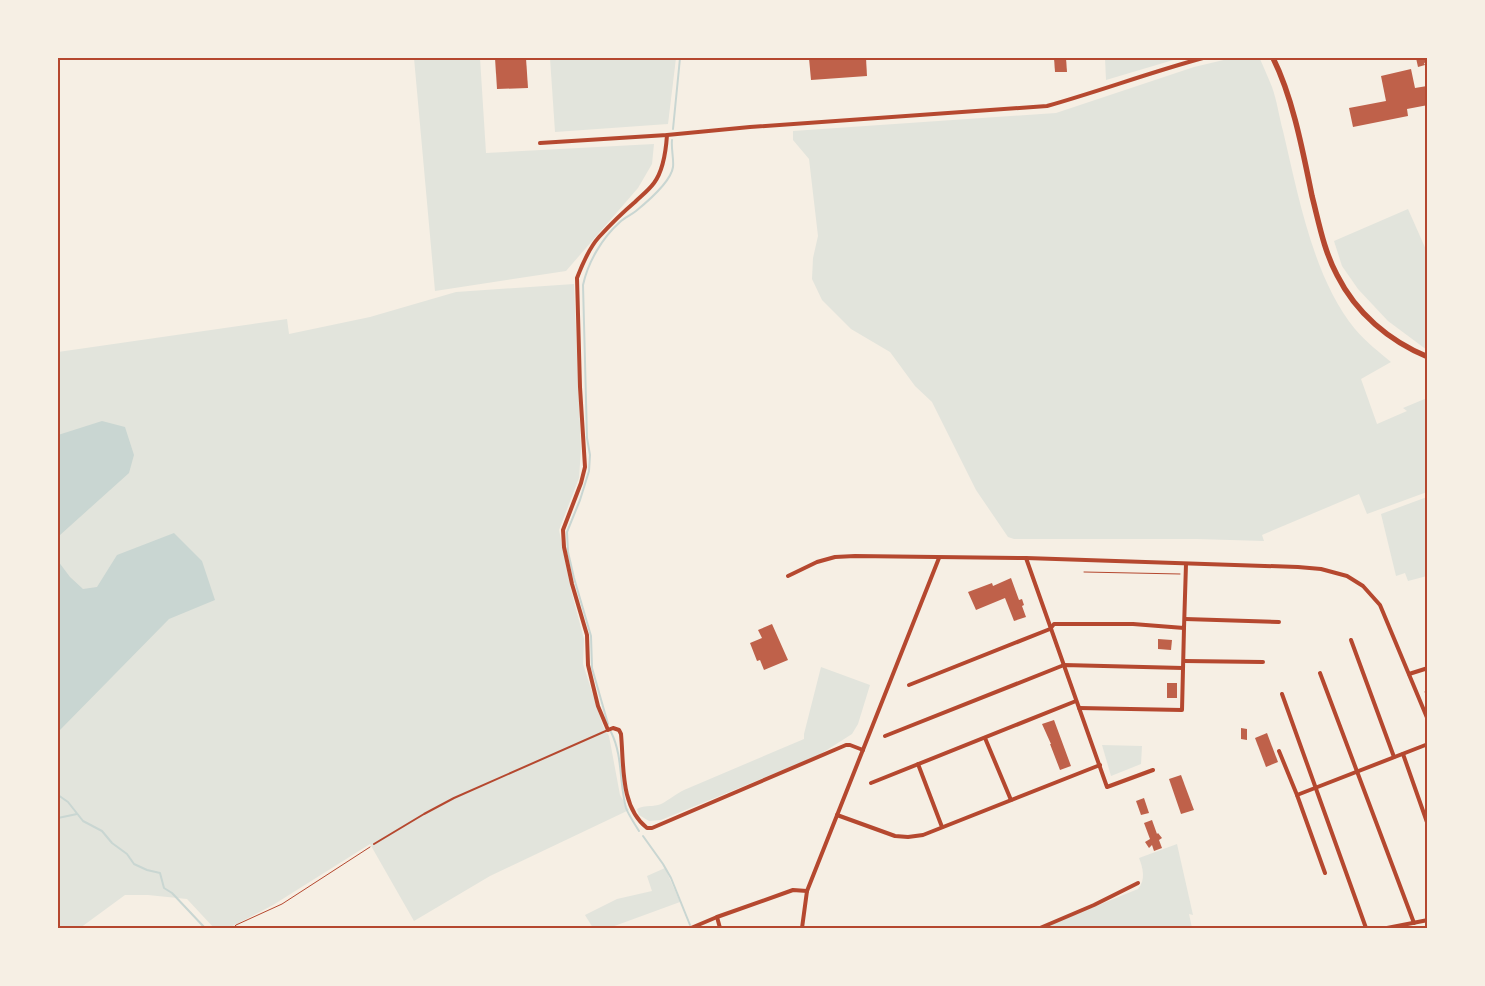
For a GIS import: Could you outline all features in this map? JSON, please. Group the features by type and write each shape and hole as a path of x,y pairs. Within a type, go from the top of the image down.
{"main road":[{"path":"1273,58 1281,73 1289,100 1323,240 1337,277 1355,304 1378,328 1404,346 1428,358"}],"street":[{"path":"540,143 1047,106 1203,58"},
{"path":"667,135 660,169 655,182 646,193 597,239 577,278 580,387 585,467 563,530 564,546 572,584 587,635 588,666 598,706 608,730 616,728 621,734 627,796 636,817 647,828 652,828 846,745 863,750"},
{"path":"788,576 817,562 835,557 854,556 1026,558 1321,568 1347,576 1364,586 1380,605 1428,720"},
{"path":"802,928 807,892 939,558"},
{"path":"1026,558 1107,787 1153,770"},
{"path":"1079,708 1182,710 1186,564"},
{"path":"1184,618 1280,622"},
{"path":"909,685 1050,629 1054,624 1058,623 1137,624 1184,628"},
{"path":"1351,640 1394,757"},
{"path":"1184,661 1263,662"},
{"path":"885,736 1064,665 1183,668"},
{"path":"1410,674 1428,668"},
{"path":"1320,673 1414,923"},
{"path":"1282,694 1366,928"},
{"path":"871,783 1076,701"},
{"path":"985,738 1011,800"},
{"path":"1297,795 1428,744"},
{"path":"1279,751 1325,873"},
{"path":"1403,754 1428,825"},
{"path":"918,764 942,827"},
{"path":"838,815 895,836 908,837 942,827 1100,766"},
{"path":"1040,928 1094,905 1138,883"},
{"path":"691,928 793,890 807,892"},
{"path":"716,918 720,928"},
{"path":"1387,928 1428,920"}],"lane":[{"path":"374,844 454,798 608,730"}],"path":[{"path":"1084,572 1186,574"},
{"path":"1425,692 1428,697"},
{"path":"233,928 282,904 374,844"}],"shaded area":[{"path":"414,58 480,58 486,153 654,144 652,164 638,188 566,271 435,291"},
{"path":"550,58 676,58 668,124 555,132"},
{"path":"1105,58 1180,58 1106,80"},
{"path":"1232,58 1260,59 1272,87 1301,208 1328,285 1340,308 1355,329 1368,343 1391,362 1361,379 1377,424 1407,411 1403,408 1427,398 1427,492 1367,514 1359,494 1262,535 1264,541 1014,539 1008,537 976,490 932,402 915,386 890,352 851,329 822,300 812,279 813,258 818,236 809,159 793,140 793,131 1056,113 1194,67"},
{"path":"1408,209 1427,252 1427,350 1388,321 1358,289 1342,266 1334,241"},
{"path":"574,284 581,449 579,478 559,530 571,590 584,639 583,664 603,726 609,736 620,795 629,810 490,876 414,921 370,844 273,905 229,928 214,928 187,899 125,895 80,928 58,928 58,352 287,319 289,334 370,317 456,292"},
{"path":"102,421 125,427 134,455 129,473 60,535 58,545 58,435"},
{"path":"1427,497 1427,576 1408,581 1405,573 1396,576 1381,514"},
{"path":"174,533 202,561 215,600 169,619 58,732 58,561 70,577 83,589 97,587 117,555"},
{"path":"821,667 870,685 858,724 852,734 819,755 661,820 649,821 639,815 637,809 661,804 684,790 804,739"},
{"path":"1102,745 1142,746 1141,764 1111,776"},
{"path":"1177,844 1193,915 1189,914 1192,928 1042,928 1138,889 1143,878 1143,870 1139,858"},
{"path":"665,868 680,902 609,928 593,928 585,915 617,899 652,891 647,876"}],"building":[{"path":"495,58 526,58 528,88 497,89"},
{"path":"809,58 866,58 867,76 811,80"},
{"path":"1054,58 1066,58 1067,72 1055,72"},
{"path":"1416,58 1428,58 1428,62 1418,67"},
{"path":"1411,69 1415,88 1427,86 1428,105 1407,109 1408,116 1353,127 1349,108 1386,101 1381,76"},
{"path":"1011,578 1019,600 1022,599 1024,605 1022,606 1026,617 1014,621 1005,598 976,610 968,592 992,583 993,586"},
{"path":"772,624 788,660 764,670 760,660 757,661 750,643 762,638 758,630"},
{"path":"1158,639 1172,640 1171,650 1158,649"},
{"path":"1167,683 1177,683 1177,698 1167,698"},
{"path":"1054,720 1071,766 1060,770 1042,724"},
{"path":"1241,728 1247,729 1247,740 1241,739"},
{"path":"1267,733 1278,762 1266,767 1255,738"},
{"path":"1181,775 1194,810 1181,814 1169,779"},
{"path":"1144,798 1149,813 1141,815 1136,801"},
{"path":"1152,820 1157,834 1162,838 1159,840 1162,848 1154,851 1152,845 1149,848 1145,842 1150,839 1144,823"}],"waterway":[{"path":"673,129 680,58"},
{"path":"608,724 592,668 591,636 568,552 567,532 589,471 590,455 587,438 583,285 592,259 607,235 652,197 668,179 673,167 672,140"},
{"path":"611,732 619,760 626,808 639,831"},
{"path":"58,795 68,802 83,821 102,831 112,843 127,854 134,864 160,873 164,888 172,893 205,928"},
{"path":"58,818 77,814"},
{"path":"643,836 671,878 690,925"}]}
